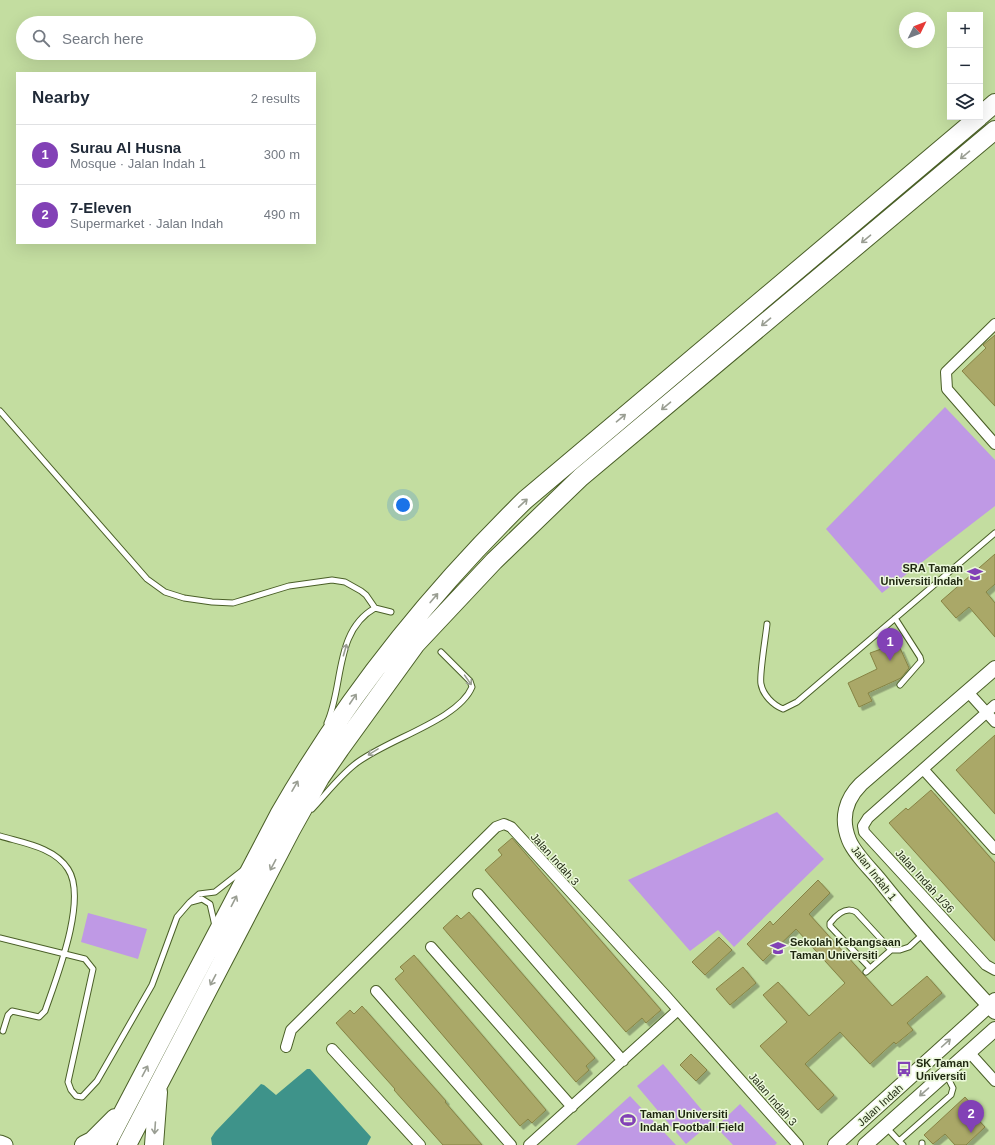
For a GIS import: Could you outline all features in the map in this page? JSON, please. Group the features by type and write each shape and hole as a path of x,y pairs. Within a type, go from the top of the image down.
{"highway":[{"path":"983,113 995,103"},
{"path":"106,1145 255,861 307,766 364,684 396,643 480,544 508,517 577,455 974,120"},
{"path":"127,1145 291,830 320,778 416,644 494,561 581,477 995,130"},
{"path":"154,1145 159,1083"},
{"path":"84,1145 92,1141 127,1105"}],"main road":[{"path":"0,1143 5,1145"}],"street":[{"path":"995,324 946,372 947,389 995,444"},
{"name":"Jalan Indah 1","path":"993,1006 923,934 849,840 846,826 846,808 851,794 861,784 995,668"},
{"path":"968,692 995,722"},
{"name":"Jalan Indah 1/36","path":"991,968 864,832 863,826 876,811 995,705"},
{"path":"923,769 995,849"},
{"name":"Jalan Indah 3","path":"286,1046 291,1030 496,826 504,824 511,827 678,1010 798,1145"},
{"path":"478,894 623,1061"},
{"path":"431,947 572,1107"},
{"path":"376,991 511,1145"},
{"name":"Jalan Indah","path":"835,1145 993,1006"},
{"path":"529,1145 678,1010"},
{"name":"Jalan Indah","path":"865,1145 995,1029"},
{"path":"332,1048 420,1145"},
{"path":"969,1052 993,1074"},
{"path":"884,1102 897,1116"}],"lane":[{"path":"0,411 147,579 165,592 184,598 212,602 233,602 289,586 332,580 345,582 366,596 375,608 391,612"},
{"path":"767,624 760,683 768,698 775,706 783,709 796,702 995,533"},
{"path":"307,766 330,718 350,635 366,613 375,608"},
{"path":"895,618 920,656 921,661 900,685"},
{"path":"291,830 354,765 377,749 399,740 453,710 464,701 472,687 470,680 441,652"},
{"path":"0,836 36,846 54,856 68,869 76,897 74,914 63,954 43,1015 39,1017 12,1011 8,1014 3,1031"},
{"path":"0,938 85,959 92,969 68,1082 71,1090 76,1096 82,1097 96,1081 133,1020 152,985 177,917 199,894 215,892 255,861"},
{"path":"190,902 202,899 210,904 216,935"},
{"path":"891,950 856,912 851,909 846,909 830,922 830,926 868,970 891,950 900,950 909,947 923,934"},
{"path":"886,1126 901,1143 951,1095 953,1088 945,1073"}],"shaded area":[{"path":"945,407 995,460 995,506 882,593 826,529"},
{"path":"777,812 824,859 734,947 718,930 690,951 628,880"},
{"path":"88,913 147,929 138,959 81,942"},
{"path":"663,1064 712,1122 686,1144 637,1086"},
{"name":"Taman Universiti Indah Football Field","path":"630,1096 676,1145 576,1145"},
{"path":"740,1104 777,1143 775,1145 733,1145 716,1127"}],"water":[{"path":"307,1069 310,1069 371,1137 367,1145 212,1145 211,1138 215,1132 261,1084 276,1095"}],"building":[{"path":"995,335 995,406 962,371 986,348 983,345"},
{"path":"995,554 995,584 986,592 995,603 995,637 969,607 956,618 941,601"},
{"path":"884,648 896,650 900,648 909,668 901,678 868,693 872,701 859,707 848,683 877,669 870,653"},
{"path":"995,735 995,814 956,770"},
{"path":"931,790 995,863 995,941 889,823 906,808 908,810"},
{"path":"512,838 661,1010 646,1023 642,1018 626,1032 485,870 502,855 498,850"},
{"path":"818,880 830,893 809,914 892,1006 927,976 942,993 907,1023 913,1030 896,1044 894,1042 870,1064 840,1032 805,1064 834,1095 818,1110 760,1046 787,1022 763,995 778,982 809,1016 845,983 796,929 763,961 747,944 770,921 773,925"},
{"path":"469,912 595,1058 586,1066 589,1070 576,1082 443,928 457,915 461,919"},
{"path":"719,937 732,950 705,975 692,962"},
{"path":"414,955 546,1110 532,1123 528,1119 520,1126 395,979 404,971 400,967"},
{"path":"743,967 756,983 730,1005 716,989"},
{"path":"362,1006 446,1101 445,1102 482,1145 443,1145 336,1023 350,1010 354,1014"},
{"path":"691,1054 707,1070 696,1081 680,1065"},
{"path":"965,1097 974,1107 970,1111 985,1127 966,1145 955,1145 945,1134 933,1144 924,1135"}],"place":[{"name":"SRA Taman Universiti Indah","path":"975,574"},
{"name":"Surau Al Husna","path":"890,661"},
{"name":"Sekolah Kebangsaan Taman Universiti","path":"778,948"},
{"name":"SK Taman Universiti","path":"904,1069"},
{"name":"Taman Universiti Indah Football Field","path":"628,1120"},
{"name":"7-Eleven","path":"971,1133"}]}
